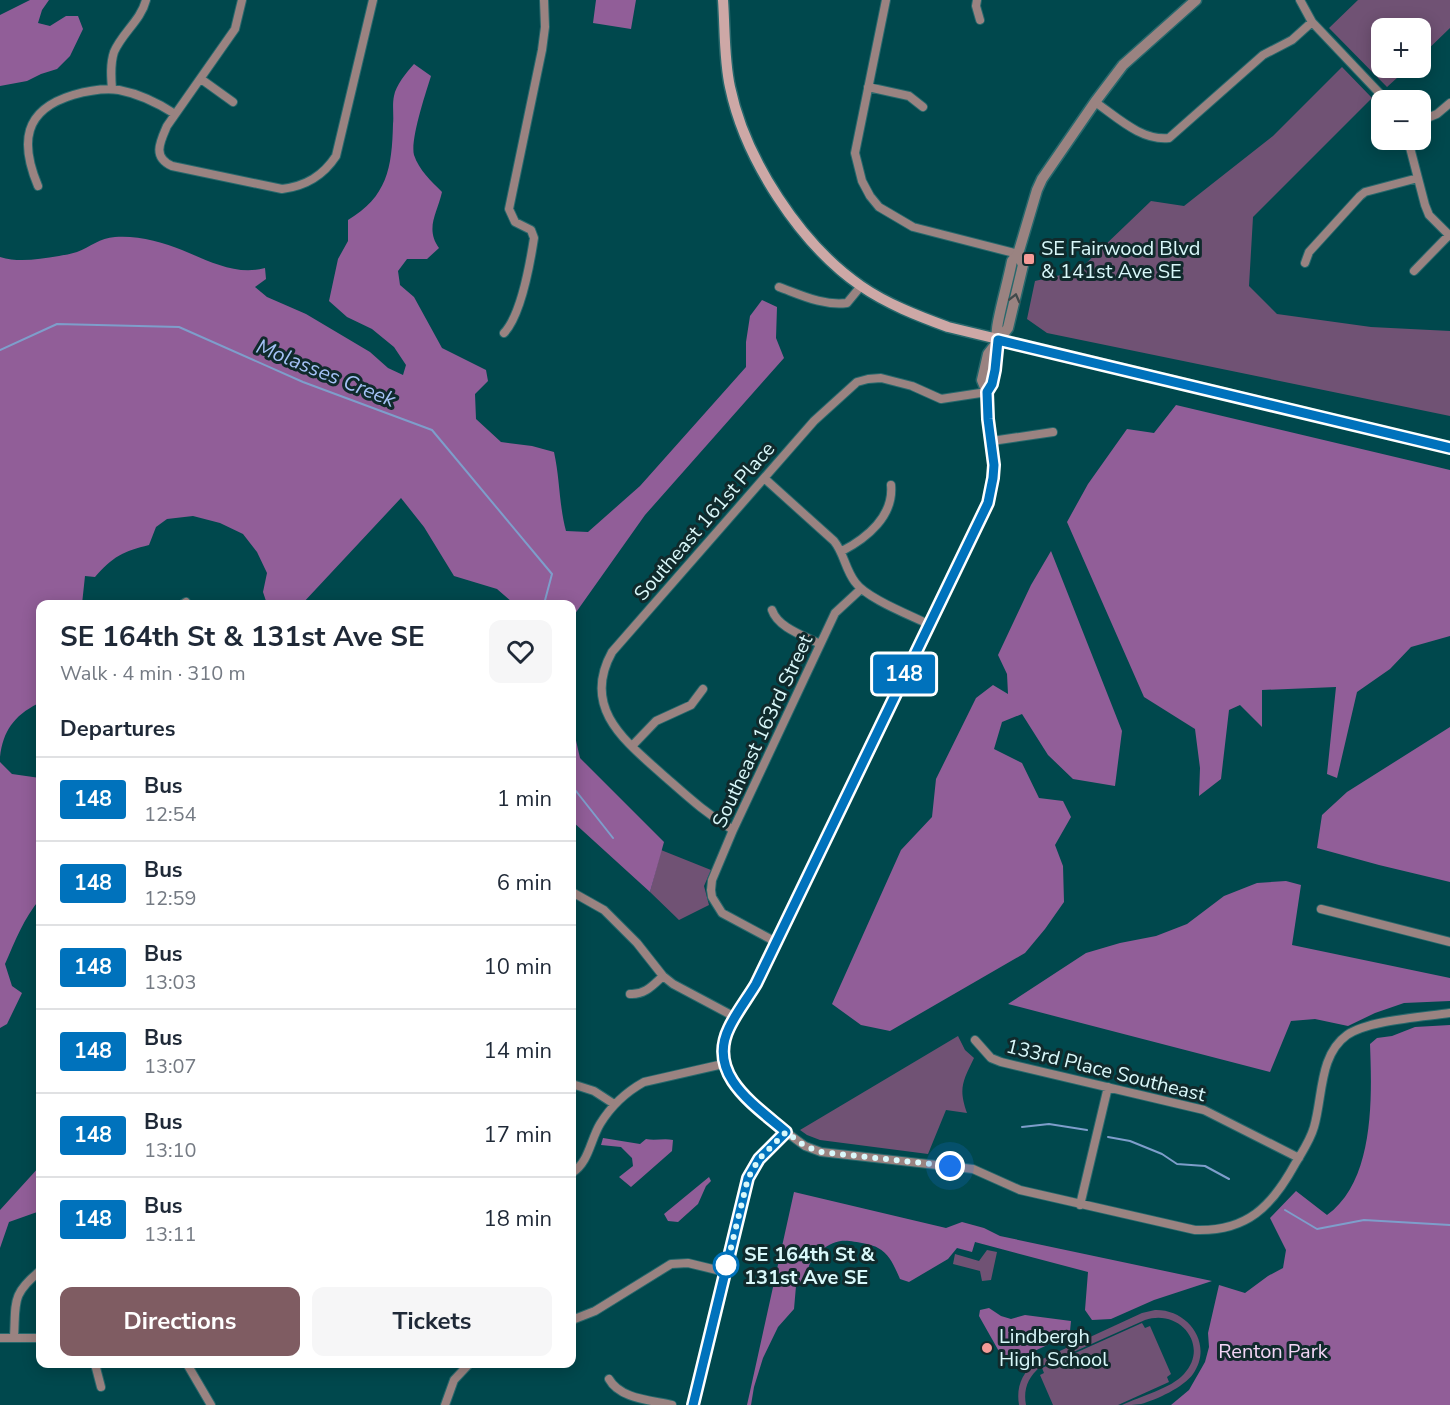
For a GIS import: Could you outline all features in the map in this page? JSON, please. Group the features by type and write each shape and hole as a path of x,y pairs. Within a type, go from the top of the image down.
{"main road":[{"path":"723,0 730,86 745,135 761,172 815,245 861,286 889,303 948,327 1450,448"}],"street":[{"path":"112,89 111,70 114,52 140,15 146,0"},
{"path":"242,0 235,29 167,126 159,147 159,156 172,166 282,189 304,184 319,175 332,163 339,148 372,0"},
{"path":"504,333 512,324 519,308 534,238 531,230 515,222 509,209 542,50 545,27 544,0"},
{"path":"886,0 855,153 862,181 879,207 913,227 1018,254"},
{"path":"977,0 976,6 980,20"},
{"path":"1197,0 1123,65 1042,179 1037,190 1018,254 1023,265 1008,328 988,354 982,380 987,392 992,441 993,478 988,503 756,984 725,1036 723,1064 728,1076 738,1089 786,1132 805,1146 821,1152 973,1169 1020,1190 1195,1230 1210,1231 1253,1217 1280,1191 1314,1129 1326,1065 1333,1049 1346,1036 1358,1029 1376,1024 1450,1013"},
{"path":"1300,0 1312,22 1377,90"},
{"path":"1095,102 1146,136 1156,139 1169,138 1263,55 1292,40 1312,22"},
{"path":"201,80 233,102"},
{"path":"868,87 909,96 923,107"},
{"path":"38,186 31,168 27,146 31,127 36,118 50,104 81,93 112,89 146,98 175,114"},
{"path":"1431,116 1450,103"},
{"path":"1411,150 1429,214 1449,235 1414,271"},
{"path":"1305,263 1309,252 1365,192 1418,178"},
{"path":"779,287 824,303 837,304 847,303 861,286"},
{"name":"Southeast 161st Place","path":"632,746 619,734 611,722 602,697 604,669 612,652 814,421 862,379 881,378 912,386 941,399 987,392"},
{"path":"992,441 1053,432"},
{"path":"764,478 834,541 842,551 851,576 861,589 928,624"},
{"path":"842,551 861,541 877,525 892,496 891,485"},
{"name":"Southeast 163rd Street","path":"776,942 722,914 712,897 712,880 732,830 835,613 861,589"},
{"path":"772,610 774,617 783,624 820,644"},
{"path":"703,689 691,705 656,721 632,746 708,815 732,830"},
{"path":"576,894 604,910 637,943 663,976 673,984 735,1017"},
{"path":"1321,909 1450,942"},
{"path":"630,994 645,992 663,976"},
{"name":"133rd Place Southeast","path":"975,1040 992,1058 1001,1062 1204,1110 1299,1158"},
{"path":"576,1169 582,1164 599,1126 614,1104 644,1082 723,1064"},
{"path":"576,1085 594,1091 614,1104"},
{"path":"1080,1205 1108,1088"},
{"path":"693,1405 748,1178 759,1159 786,1132"},
{"path":"576,1318 595,1311 671,1264 688,1263 725,1272"},
{"path":"14,1337 16,1301 19,1291 36,1274"},
{"path":"0,1338 36,1338"},
{"path":"96,1368 101,1387"},
{"path":"189,1368 211,1405"},
{"path":"445,1405 454,1380 465,1368"},
{"path":"609,1379 615,1388 623,1393 672,1405"}],"shaded area":[{"path":"1358,0 1450,0 1450,28 1431,46 1431,18 1371,18 1371,71 1329,28"},
{"path":"1342,67 1371,97 1253,217 1249,286 1277,314 1371,327 1450,331 1450,416 1047,333 1027,319 1035,281 1078,271 1151,201 1184,206 1273,136"},
{"path":"1378,78 1397,78 1387,87"},
{"path":"661,850 711,870 704,886 709,905 679,920 650,892"},
{"path":"958,1036 965,1050 974,1058 962,1091 967,1113 946,1110 928,1154 820,1140 800,1130"},
{"path":"987,1250 997,1252 991,1280 982,1281 980,1271 953,1264 955,1254 979,1261"},
{"path":"1155,1310 1178,1315 1194,1330 1199,1340 1201,1351 1199,1363 1193,1374 1183,1384 1147,1402 1122,1405 1172,1384 1184,1374 1191,1363 1194,1352 1187,1332 1180,1324 1170,1319 1158,1318 1145,1320 1040,1367 1027,1384 1026,1405 1019,1405 1018,1392 1021,1381 1036,1362 1142,1313"},
{"path":"1142,1323 1145,1328 1150,1326 1171,1374 1167,1377 1169,1382 1118,1405 1053,1405 1040,1375 1044,1373 1042,1368"}],"green space":[{"path":"30,0 49,0 42,10 38,23 50,26 66,16 78,16 83,29 70,56 57,69 27,81 0,86 0,15"},
{"path":"596,0 636,0 631,29 593,23"},
{"path":"414,64 431,76 419,116 413,148 419,166 442,192 432,227 439,248 427,259 407,259 398,271 400,285 414,297 442,348 486,370 488,381 475,394 476,419 501,442 532,446 554,452 566,531 588,532 640,486 746,367 746,342 750,316 762,300 777,307 776,338 784,358 645,515 576,612 576,600 510,600 497,589 454,576 424,527 401,498 306,600 266,600 263,592 267,573 257,552 243,534 220,523 193,516 167,519 156,527 149,545 119,556 107,564 95,577 85,576 82,600 36,600 36,705 11,725 4,739 0,757 0,257 22,260 59,256 77,252 105,239 123,237 166,244 233,269 265,268 266,279 255,287 267,297 306,314 370,352 388,368 403,375 406,365 394,347 372,329 347,317 329,301 338,259 348,241 348,220 371,201 385,180 391,154 394,96 405,75"},
{"path":"1176,405 1450,470 1450,636 1411,647 1390,669 1357,692 1337,778 1327,774 1336,687 1262,690 1262,727 1240,705 1229,710 1221,779 1199,796 1200,768 1195,729 1144,697 1067,522 1088,484 1127,429 1154,433"},
{"path":"1051,551 1122,731 1115,786 1073,779 1048,755 1022,714 1002,722 994,749 1022,763 1039,798 1063,801 1071,817 1055,845 1063,866 1064,902 1025,953 890,1031 861,1025 832,1004 901,850 932,817 936,779 976,698 993,685 1008,694 1007,674 998,655 1031,585"},
{"path":"1450,727 1450,882 1317,848 1322,815 1347,792"},
{"path":"576,740 580,758 664,842 650,892 576,825"},
{"path":"0,762 12,774 36,777 36,904 16,938 5,964 12,986 22,993 7,1024 0,1028"},
{"path":"1286,881 1301,885 1292,945 1450,978 1450,1001 1404,1003 1348,1026 1315,1019 1291,1021 1270,1072 1008,1004 1086,953 1156,936 1187,924 1224,896 1257,883"},
{"name":"Renton Park","path":"1450,1025 1450,1405 1171,1405 1189,1390 1205,1362 1209,1347 1208,1333 1219,1285 1245,1293 1283,1268 1286,1250 1270,1218 1296,1191 1327,1215 1343,1200 1354,1181 1362,1160 1370,1112 1370,1044 1377,1038 1392,1036 1415,1027"},
{"path":"603,1138 640,1144 646,1139 673,1140 672,1151 631,1187 619,1177 633,1166 632,1158 621,1147 601,1145"},
{"path":"36,1170 36,1212 9,1222 0,1248 0,1210"},
{"path":"709,1177 711,1181 706,1186 698,1204 678,1222 668,1221 664,1214"},
{"path":"794,1192 946,1228 962,1222 984,1228 1000,1236 1212,1281 1154,1300 1111,1319 1092,1320 1085,1310 1088,1272 975,1242 972,1252 957,1248 948,1259 909,1282 900,1279 889,1258 878,1248 854,1242 836,1242 815,1256 808,1271 830,1278 822,1281 810,1280 796,1286 794,1309 778,1327 763,1358 751,1405 747,1405"},
{"path":"989,1308 1011,1319 1025,1315 1071,1321 1070,1331 1046,1346 1029,1353 1001,1355 979,1316 980,1310"}],"waterway":[{"name":"Molasses Creek","path":"0,350 57,324 179,327 303,382 432,430 552,574 545,600"},
{"name":"Molasses Creek","path":"576,791 613,838"},
{"name":"Molasses Creek","path":"1022,1127 1049,1124 1087,1130"},
{"name":"Molasses Creek","path":"1108,1137 1130,1141 1162,1154 1177,1164 1205,1166 1229,1179"},
{"name":"Molasses Creek","path":"1285,1210 1317,1229 1364,1220 1450,1225"}],"bus line":[{"name":"148","path":"693,1405 748,1178 759,1159 786,1132 738,1089 728,1076 723,1064 725,1036 756,984 988,503 994,465 987,392 992,384 998,356 998,340 1450,448"}],"place":[{"name":"SE Fairwood Blvd & 141st Ave SE","path":"1029,259"},
{"name":"SE 164th St & 131st Ave SE","path":"726,1265"},
{"name":"Lindbergh High School","path":"987,1348"}],"route":[{"path":"726,1265 725,1272 748,1178 759,1159 786,1132 805,1146 821,1152 950,1166"}]}
